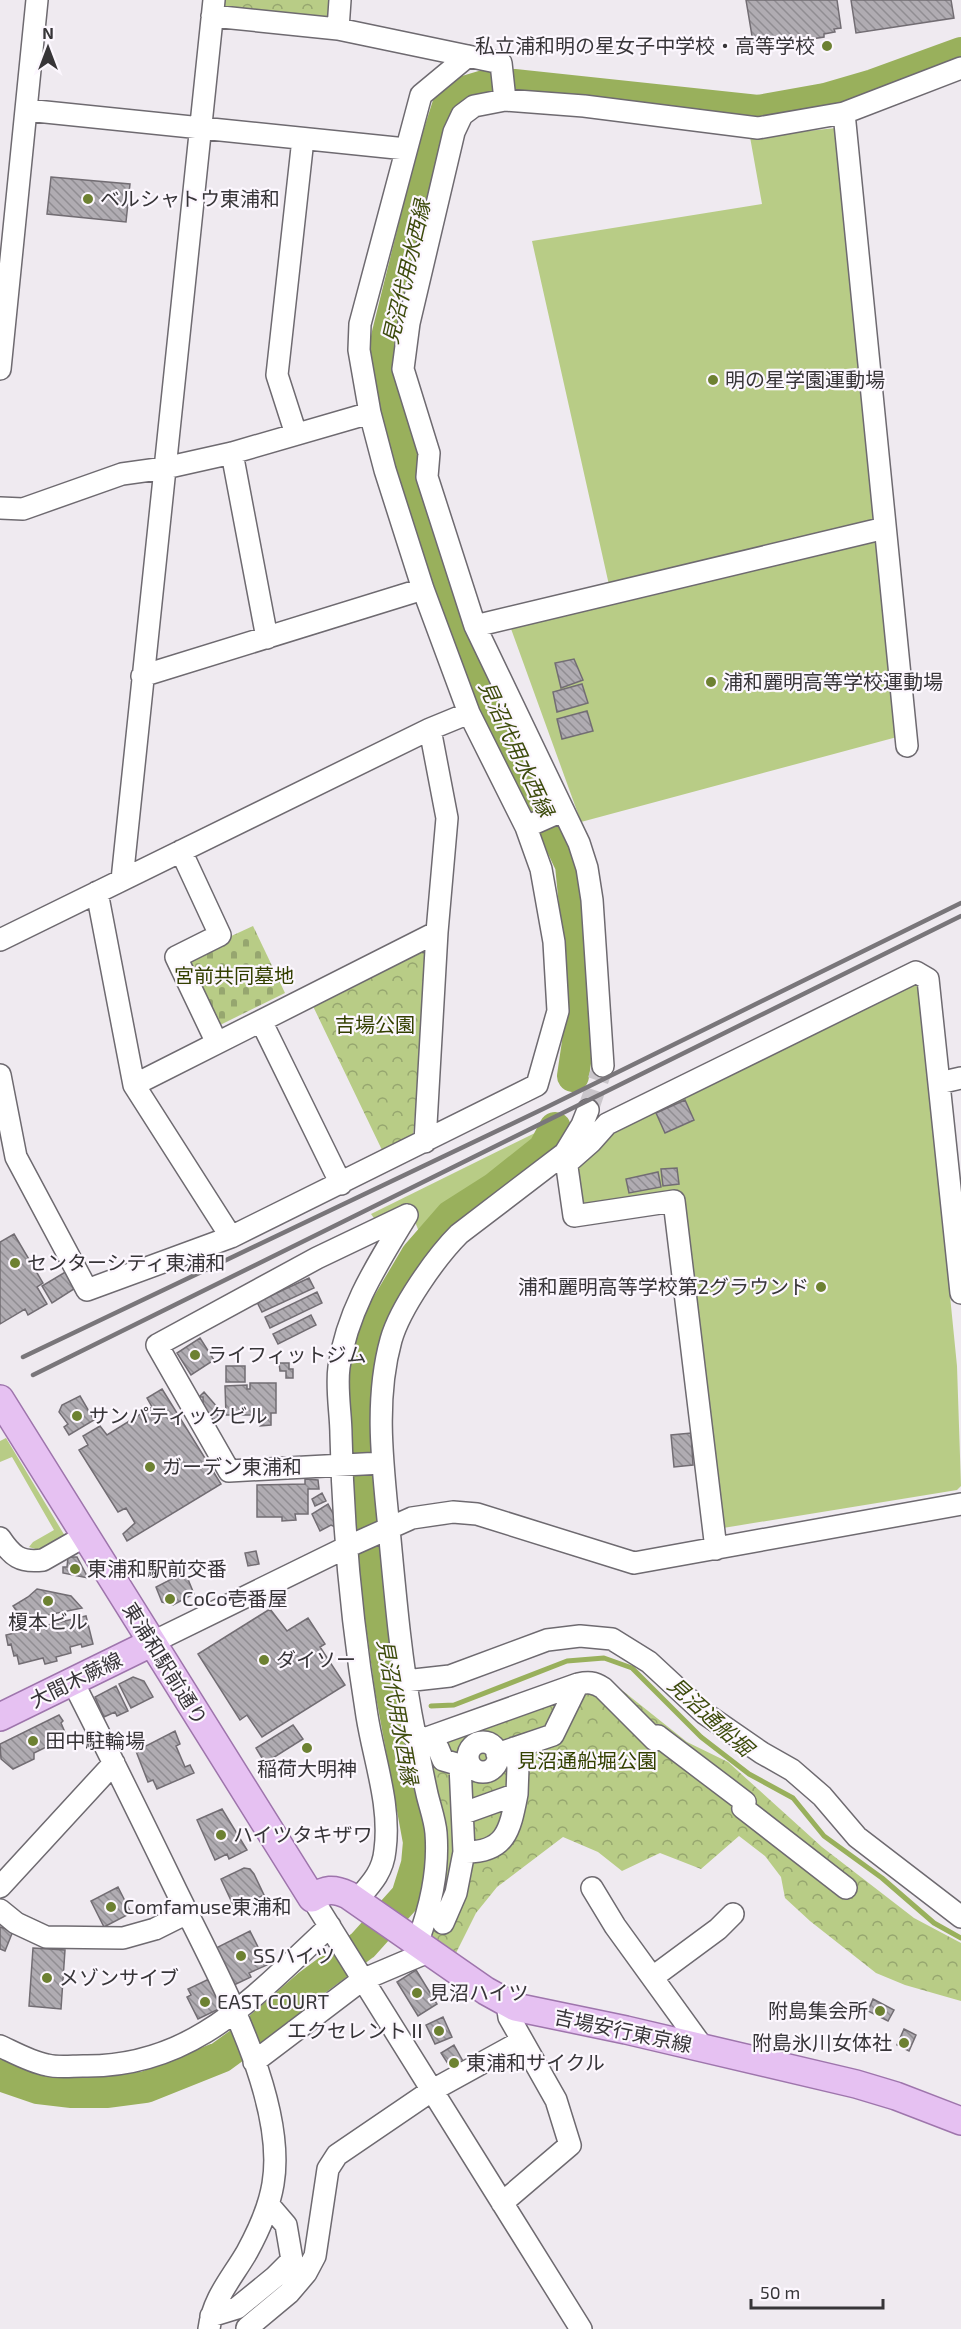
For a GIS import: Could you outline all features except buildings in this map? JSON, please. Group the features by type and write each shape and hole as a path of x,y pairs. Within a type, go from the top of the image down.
{"main road":[{"name":"東浦和駅前通り","path":"0,1399 7,1426 85,1536 312,1898"},
{"name":"大間木蕨線","path":"0,1718 151,1643"},
{"name":"吉場安行東京線","path":"312,1898 324,1890 332,1889 363,1904 415,1942 515,2007 856,2084 896,2096 961,2121"}],"street":[{"path":"0,369 7,235 26,110 37,0"},
{"path":"338,29 340,0"},
{"path":"122,880 213,8 338,29 501,63 505,100"},
{"path":"0,1075 16,1157 87,1290 231,1237 537,1085 558,1011 554,942 541,869 526,826 469,713 423,590 370,413 359,350 360,324 421,95 468,56"},
{"path":"603,1066 592,900 587,868 579,843 475,626 428,477 429,453 403,369 409,323 454,132 462,115 474,106 505,100 584,106 758,128 844,113 961,68"},
{"path":"26,110 406,149"},
{"path":"844,113 907,746"},
{"path":"296,434 277,375 303,139"},
{"path":"0,508 23,509 122,474 165,468 232,453 370,413"},
{"path":"232,453 267,638"},
{"path":"475,626 885,528"},
{"path":"142,676 423,590"},
{"path":"0,940 430,729 469,713"},
{"path":"425,1142 437,932 447,818 430,729"},
{"path":"526,826 562,811"},
{"path":"181,851 220,934 176,957 217,1043"},
{"path":"97,892 134,1085 231,1237"},
{"path":"134,1085 437,932"},
{"path":"253,2059 360,1976 415,1942 430,1910 436,1872 436,1833 405,1681 382,1463 384,1377 391,1339 397,1323 445,1249 459,1234 591,1142 607,1124 916,972 928,980 961,1293"},
{"path":"261,1021 341,1184"},
{"path":"939,1083 961,1078"},
{"path":"588,1110 566,1159 574,1216 674,1201 716,1549"},
{"path":"363,1904 379,1876 386,1850 387,1818 357,1649 347,1547 342,1466 339,1369 349,1321 368,1280 407,1215 317,1258 157,1345 229,1471 342,1466 382,1463"},
{"path":"151,1643 347,1547 412,1518 453,1512 477,1514 634,1563 961,1504"},
{"path":"0,1538 10,1554 35,1561 43,1560 85,1536"},
{"path":"405,1681 450,1676 547,1640 580,1636 612,1638 649,1662 704,1713 762,1753 792,1770 822,1796 857,1837 961,1917"},
{"path":"73,1682 238,2020 272,2117 273,2183 268,2204 247,2252 226,2284 210,2322"},
{"path":"464,1763 444,1760 438,1748 422,1737 578,1684 596,1683 655,1740 658,1736 745,1802 742,1808 846,1888"},
{"path":"506,1751 553,1735 578,1684"},
{"path":"444,1923 456,1893 464,1852 464,1763 470,1750 479,1743 490,1744 506,1751 518,1767 513,1816 506,1834 496,1847 479,1852 464,1852"},
{"path":"0,1887 114,1763"},
{"path":"464,1813 517,1794"},
{"path":"592,1888 615,1926 704,2049"},
{"path":"312,1898 581,2329"},
{"path":"0,1910 16,1923 46,1937 101,1938 123,1938 155,1929 187,1913"},
{"path":"653,1977 718,1929 734,1914"},
{"path":"0,2046 47,2066 105,2067 143,2060 179,2047 238,2020 333,1930"},
{"path":"502,2203 570,2145 556,2100 509,2017 507,2003"},
{"path":"210,2322 248,2329 289,2293 306,2273 315,2256 328,2169 338,2155 431,2091 522,2041"},
{"path":"210,2322 237,2308 292,2260 286,2225 268,2204"}],"green space":[{"path":"220,0 332,0 331,15 325,23 224,11"},
{"name":"明の星学園運動場","path":"836,128 877,519 609,585 532,241 762,204 750,137"},
{"name":"浦和麗明高等学校運動場","path":"879,538 897,737 581,822 510,626"},
{"name":"宮前共同墓地","path":"253,926 285,993 220,1025 214,1022 186,964 188,956"},
{"name":"吉場公園","path":"421,947 429,955 413,1137 382,1150 311,1002"},
{"name":"浦和麗明高等学校第2グラウンド","path":"913,983 919,985 957,1366 961,1486 957,1490 723,1528 680,1191 585,1207 577,1205 576,1165 618,1126"},
{"path":"535,1133 525,1149 461,1193 442,1208 419,1232 409,1206 376,1221 371,1214"},
{"path":"6,1438 68,1541 48,1553 29,1547 33,1542 54,1530 12,1457 0,1462 0,1441"},
{"name":"見沼通船堀公園","path":"582,1678 618,1687 687,1742 728,1762 822,1847 914,1918 961,1943 961,2001 905,1985 876,1973 810,1921 785,1898 781,1877 765,1856 739,1836 701,1869 660,1853 622,1871 598,1852 563,1837 497,1887 476,1913 455,1955 427,1934 437,1897 419,1736"}],"waterway":[{"name":"見沼代用水西縁","path":"573,1076 582,1015 579,947 571,865 450,609 389,408 385,373 387,337 432,156 448,106 464,92 484,86 514,85 758,111 825,99 873,85 961,53"},
{"name":"見沼代用水西縁","path":"0,2075 38,2088 72,2092 108,2092 146,2087 221,2057 254,2033 309,1985 363,1945 407,1896 417,1864 419,1842 391,1690 375,1575 359,1400 361,1377 369,1336 417,1255 451,1216 495,1188 544,1149 555,1128"},
{"name":"見沼通船堀","path":"431,1706 454,1705 567,1661 604,1658 632,1668 701,1737 749,1774 793,1798 824,1836 882,1878 934,1923 961,1938"}],"tunnel":[{"path":"588,1110 603,1066"}],"railway":[{"path":"23,1357 545,1108 961,903"},
{"path":"33,1375 961,916"}],"place":[{"name":"私立浦和明の星女子中学校・高等学校","path":"827,46"},
{"name":"ベルシャトウ東浦和","path":"88,199"},
{"name":"明の星学園運動場","path":"713,380"},
{"name":"浦和麗明高等学校運動場","path":"711,682"},
{"name":"センターシティ東浦和","path":"15,1263"},
{"name":"浦和麗明高等学校第2グラウンド","path":"821,1287"},
{"name":"ライフィットジム","path":"195,1355"},
{"name":"サンパティックビル","path":"77,1416"},
{"name":"ガーデン東浦和","path":"150,1467"},
{"name":"東浦和駅前交番","path":"75,1569"},
{"name":"CoCo壱番屋","path":"170,1599"},
{"name":"榎本ビル","path":"48,1601"},
{"name":"ダイソー","path":"264,1660"},
{"name":"田中駐輪場","path":"33,1741"},
{"name":"稲荷大明神","path":"307,1748"},
{"name":"ハイツタキザワ","path":"221,1835"},
{"name":"Comfamuse東浦和","path":"111,1907"},
{"name":"SSハイツ","path":"241,1956"},
{"name":"メゾンサイブ","path":"47,1978"},
{"name":"見沼ハイツ","path":"417,1993"},
{"name":"EAST COURT","path":"205,2002"},
{"name":"附島集会所","path":"880,2011"},
{"name":"エクセレントⅡ","path":"439,2031"},
{"name":"附島氷川女体社","path":"904,2043"},
{"name":"東浦和サイクル","path":"454,2063"}]}
